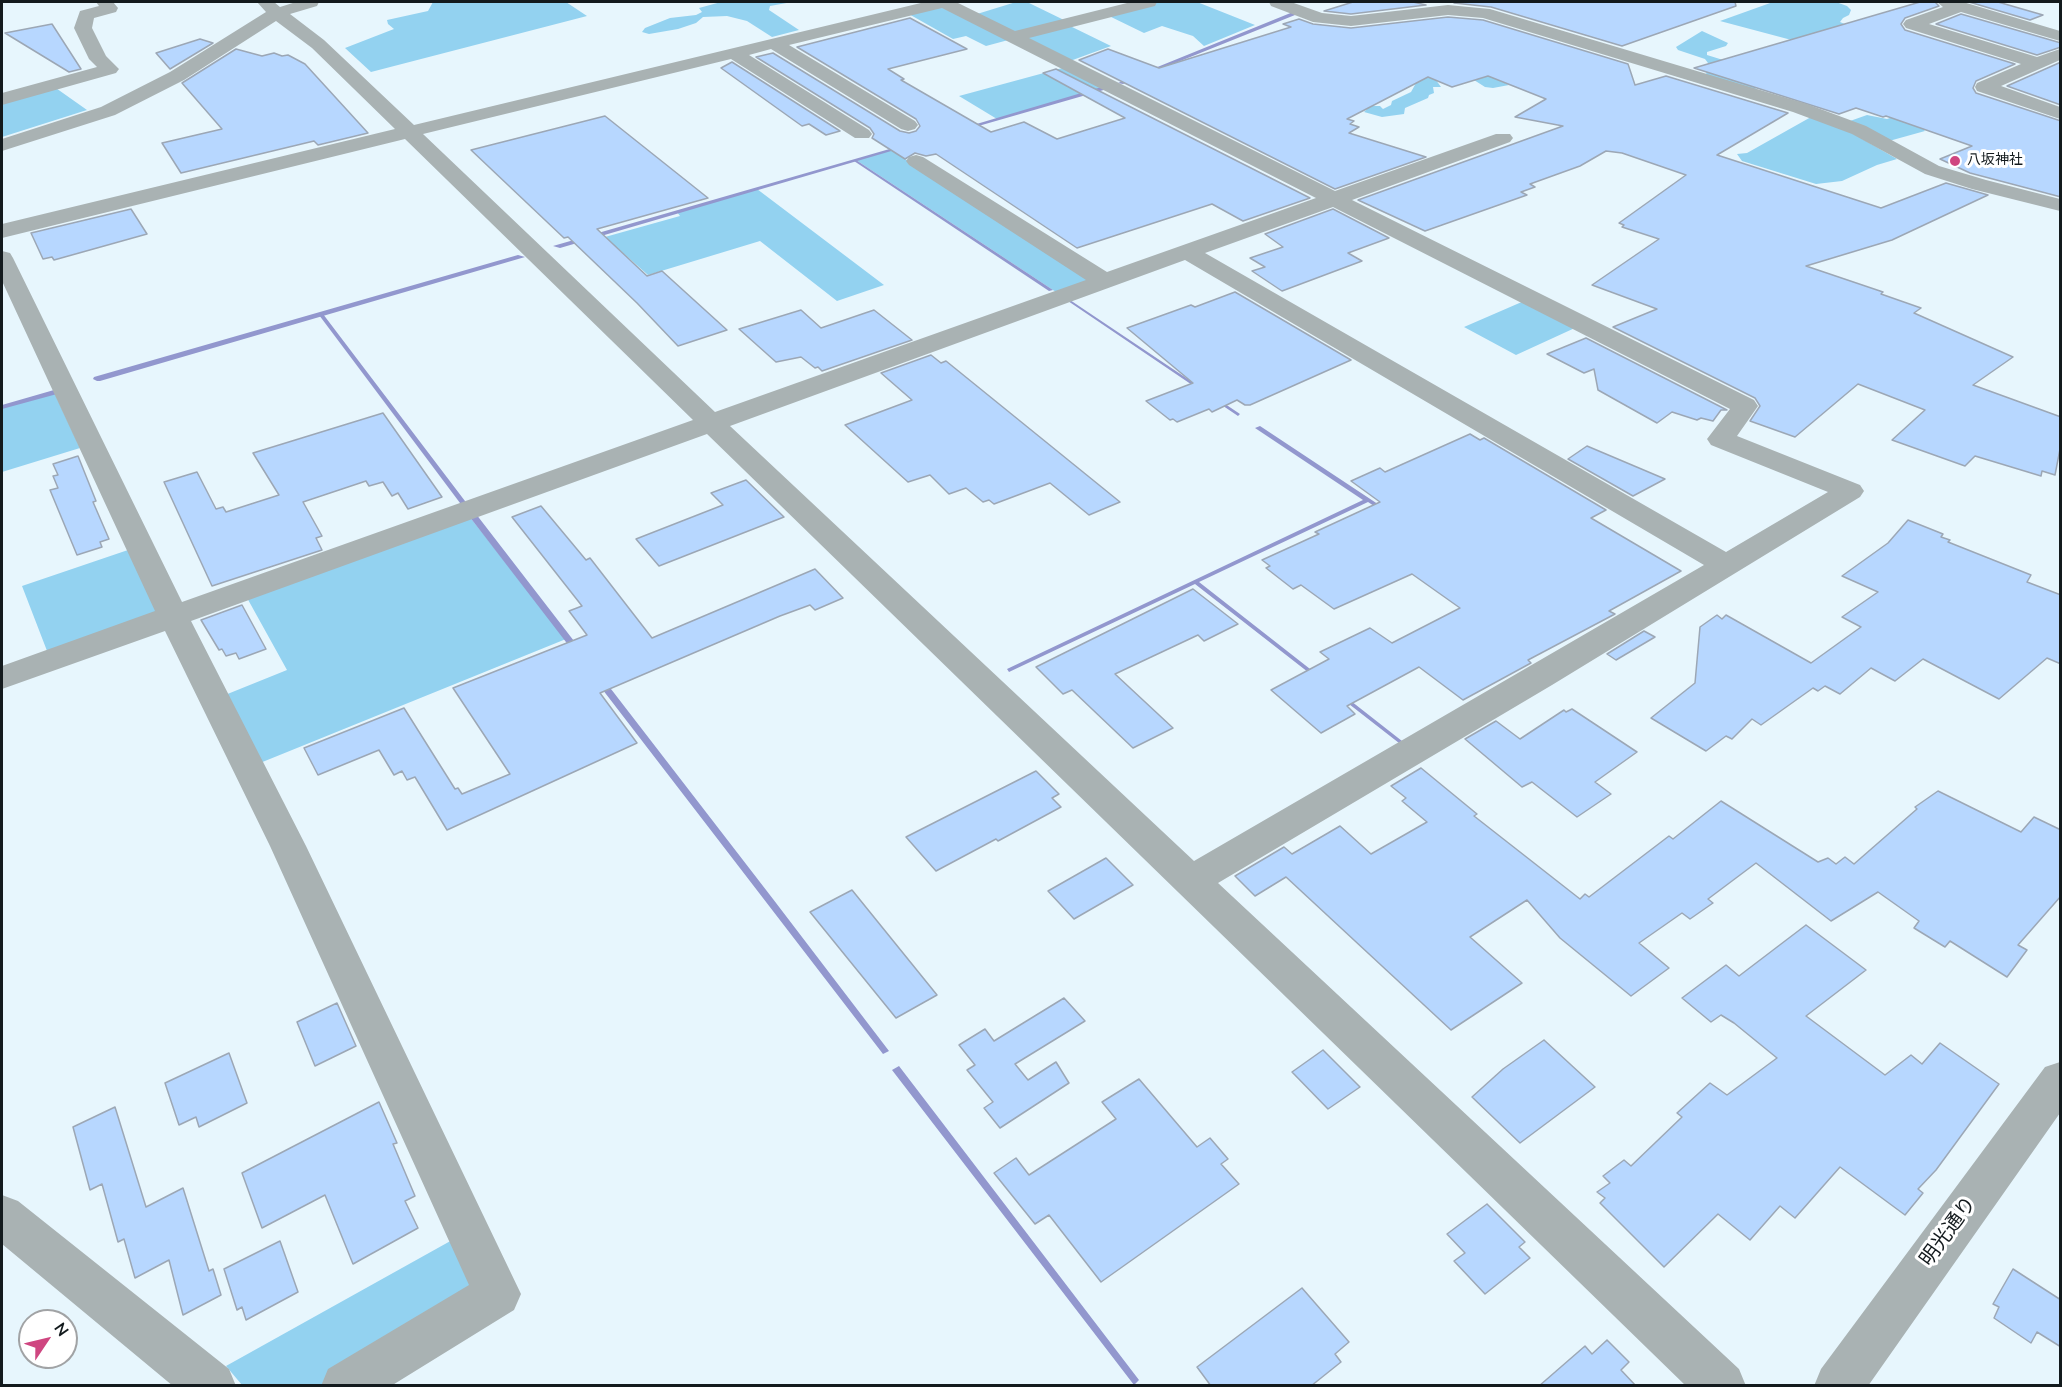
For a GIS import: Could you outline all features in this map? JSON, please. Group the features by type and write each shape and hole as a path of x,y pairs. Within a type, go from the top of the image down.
{"street":[{"path":"2,99 110,69 98,59 83,28 86,15 110,8 104,2"},
{"path":"2,145 108,111 132,100 217,52 271,7 312,2"},
{"path":"2,231 944,2 1016,36 1333,199 1745,406 1721,439 1850,491 1429,743 1191,881"},
{"path":"1016,36 1149,2"},
{"path":"1277,2 1304,13 1342,21 1377,20 1448,10 1484,13 1806,110 1859,130 1932,171 2061,205"},
{"path":"2054,58 1912,24 1953,4 2061,36"},
{"path":"271,7 318,44 410,131 1191,881 1722,1386"},
{"path":"773,43 908,124"},
{"path":"734,52 862,134"},
{"path":"2054,58 1984,87 2061,113"},
{"path":"2,678 1503,138"},
{"path":"916,161 1106,282"},
{"path":"1187,252 1726,565"},
{"path":"2,258 173,616 288,846 497,1294 345,1386"},
{"name":"明光通り","path":"1838,1386 2061,1080"},
{"path":"2,1216 212,1386"}],"shaded area":[{"path":"433,2 566,2 587,16 371,72 345,48 394,29 387,20 428,11"},
{"path":"721,2 792,2 770,6 769,10 799,30 772,37 747,21 727,16 703,17 696,23 678,29 649,34 642,32 645,28 670,18 696,15 702,12 699,8"},
{"path":"1016,2 1027,2 1066,21 1014,32 977,14"},
{"path":"1159,2 1197,2 1255,25 1204,46 1193,36 1162,26 1144,33 1107,15"},
{"path":"1773,2 1836,2 1851,10 1849,15 1840,22 1854,28 1799,42 1720,21"},
{"path":"939,6 1012,39 986,46 966,36 953,39 907,13"},
{"path":"1068,25 1111,46 1070,61 1025,38"},
{"path":"1702,31 1728,43 1726,46 1707,52 1707,55 1778,77 1753,90 1706,75 1708,63 1705,59 1678,50 1676,47"},
{"path":"1419,53 1509,85 1493,88 1485,87 1474,80 1436,80 1441,87 1433,87 1434,93 1405,108 1404,114 1382,117 1364,112 1370,106 1380,106 1383,109 1391,105 1392,101 1411,92 1416,83"},
{"path":"1066,67 1107,87 997,119 959,96"},
{"path":"53,86 87,110 2,137 2,101"},
{"path":"1867,115 1887,119 1898,115 1928,127 1923,129 1925,131 1889,141 1850,121"},
{"path":"1811,117 1845,129 1897,159 1877,165 1842,181 1816,184 1742,161 1737,154 1747,153"},
{"path":"891,150 1095,281 1059,294 856,160"},
{"path":"856,160 1053,290 1049,291 854,161"},
{"path":"757,189 884,285 837,301 760,241 648,275 605,237 680,216 677,212"},
{"path":"1070,300 1240,414 1238,416 1068,301"},
{"path":"1524,301 1577,327 1516,355 1464,327"},
{"path":"323,314 468,505 463,507 319,315"},
{"path":"54,392 80,448 2,472 2,407"},
{"path":"1260,426 1571,632 1568,634 1368,502 1199,582 1402,741 1399,743 1195,584 1009,672 1007,669 1363,500 1255,428"},
{"path":"476,514 889,1051 883,1054 469,516"},
{"path":"469,516 566,639 260,763 225,695 287,670 246,596"},
{"path":"128,550 161,616 49,656 22,586"},
{"path":"899,1066 1139,1380 1134,1385 892,1070"},
{"path":"454,1239 476,1287 326,1385 242,1385 226,1366"}],"building":[{"path":"1353,2 1413,2 1426,5 1351,14 1324,11"},
{"path":"1454,2 1735,2 1736,6 1622,46 1491,7"},
{"path":"1920,2 1935,2 1939,6 1905,18 1901,24 1905,30 2015,64 1976,81 1973,88 1976,93 2061,121 2061,197 1970,173 1940,159 1972,146 1886,116 1856,108 1839,114 1694,68"},
{"path":"1969,2 1998,2 2043,15 2030,20"},
{"path":"1961,14 2061,43 2061,47 2037,55 1936,24"},
{"path":"1448,17 1483,20 1628,64 1635,85 1666,76 1788,113 1717,155 1881,208 1946,183 1988,195 1892,240 1806,266 1883,292 1881,294 1921,308 1914,313 2013,357 1973,385 2061,417 2061,444 2055,475 2042,471 2041,476 1975,456 1965,466 1892,440 1925,410 1858,384 1795,437 1750,421 1760,406 1755,398 1613,327 1657,309 1592,285 1659,239 1622,227 1624,225 1619,223 1686,175 1622,153 1606,151 1580,166 1530,184 1535,187 1521,192 1527,195 1425,231 1358,200 1563,126 1515,117 1546,99 1488,76 1452,87 1428,77 1347,119 1354,121 1350,124 1359,127 1349,133 1426,157 1335,189 1079,60 1108,49 1159,68 1291,27 1283,24 1299,19 1313,24 1351,28"},
{"path":"910,18 967,49 888,69 904,79 901,80 991,132 1024,122 1057,139 1125,118 1043,73 1056,69 1310,198 1243,221 1212,204 1077,248 936,154 926,156 915,153 905,159 872,138 874,134 870,128 756,57 773,53 900,131 909,133 916,131 920,126 916,119 797,47"},
{"path":"52,24 81,69 69,72 5,33"},
{"path":"200,39 213,43 170,69 156,53"},
{"path":"236,49 262,56 274,53 282,56 288,55 305,64 368,133 318,145 314,141 181,173 162,143 222,129 182,83"},
{"path":"732,62 840,131 826,135 809,124 802,126 721,68"},
{"path":"2061,62 2061,105 2007,86"},
{"path":"605,116 708,198 597,229 647,276 662,271 727,330 678,346 568,237 564,238 471,150"},
{"path":"131,209 147,234 54,260 52,257 43,259 31,233"},
{"path":"1333,209 1389,238 1348,253 1362,261 1282,291 1252,271 1265,267 1250,258 1283,247 1265,234"},
{"path":"1235,292 1351,360 1250,405 1237,400 1212,412 1209,409 1177,422 1170,420 1146,401 1193,383 1127,328"},
{"path":"801,310 821,328 874,310 912,340 822,371 801,357 776,362 739,329"},
{"path":"1586,338 1727,410 1721,410 1713,421 1701,418 1697,420 1672,412 1657,423 1598,390 1594,369 1584,373 1547,354"},
{"path":"931,355 941,363 946,361 1120,502 1089,515 1050,483 994,504 989,500 983,502 966,488 949,494 930,475 908,482 845,425 912,400 881,373"},
{"path":"383,413 442,497 408,509 398,493 392,496 383,482 369,486 366,481 303,502 322,536 316,538 322,550 212,586 164,482 197,472 216,509 223,507 226,512 279,495 253,453"},
{"path":"1470,434 1480,440 1484,438 1606,510 1591,518 1681,571 1609,611 1615,614 1528,660 1531,663 1463,700 1419,667 1347,706 1355,714 1321,733 1271,690 1329,659 1320,652 1370,628 1392,643 1460,608 1412,574 1334,609 1301,585 1293,589 1266,568 1270,566 1262,560 1319,534 1315,532 1380,502 1351,481 1380,468 1385,472"},
{"path":"1587,446 1665,479 1633,496 1568,459"},
{"path":"78,456 96,501 93,502 109,539 100,542 102,547 77,555 50,490 58,488 53,476 58,475 53,464"},
{"path":"746,480 784,517 659,566 636,539 723,505 711,493"},
{"path":"541,506 586,560 590,558 652,638 815,569 843,598 815,610 810,605 780,616 600,693 637,743 447,830 415,777 407,780 402,771 394,775 379,750 318,775 304,748 404,708 455,789 458,788 462,794 510,774 453,688 587,635 569,611 582,606 512,517"},
{"path":"1908,520 1943,534 1941,537 1950,540 1948,542 2031,575 2027,582 2061,595 2061,664 2047,658 1999,699 1923,659 1895,681 1871,668 1840,694 1825,686 1818,691 1813,688 1761,725 1752,719 1732,739 1726,736 1706,751 1651,718 1695,683 1700,627 1717,615 1722,619 1726,615 1811,663 1861,627 1842,617 1878,592 1842,576 1888,543"},
{"path":"1193,589 1238,624 1204,641 1198,635 1115,674 1173,728 1133,748 1072,690 1063,694 1036,667"},
{"path":"242,605 266,649 239,659 236,653 226,656 222,649 219,650 201,620"},
{"path":"1644,631 1655,637 1616,660 1607,654"},
{"path":"1572,709 1637,752 1595,782 1611,794 1577,817 1532,782 1522,787 1465,739 1496,721 1520,739 1564,710 1566,712"},
{"path":"1421,768 1477,814 1474,816 1580,899 1585,894 1589,897 1669,836 1673,839 1721,801 1818,862 1828,858 1836,864 1845,857 1854,864 1917,809 1915,807 1938,791 2021,832 2034,817 2061,830 2061,896 2018,945 2027,950 2007,977 1950,941 1945,947 1914,928 1919,921 1878,892 1831,921 1756,863 1708,899 1713,903 1690,919 1682,913 1639,943 1669,968 1631,996 1560,938 1527,900 1470,937 1522,983 1451,1030 1286,877 1255,896 1235,876 1284,847 1292,854 1340,826 1371,854 1427,822 1402,801 1406,798 1391,786"},
{"path":"1036,771 1059,794 1052,798 1061,807 998,841 996,839 936,871 906,837"},
{"path":"1106,858 1133,885 1074,919 1048,891"},
{"path":"852,890 937,995 896,1018 810,912"},
{"path":"1806,925 1866,970 1806,1016 1885,1075 1911,1055 1922,1064 1940,1043 1999,1084 1936,1170 1918,1189 1923,1193 1905,1215 1840,1167 1795,1218 1780,1206 1750,1240 1718,1214 1664,1267 1600,1203 1605,1198 1597,1192 1610,1183 1603,1176 1624,1160 1631,1166 1682,1117 1677,1113 1710,1083 1727,1095 1777,1058 1734,1023 1721,1015 1711,1022 1682,998 1726,965 1739,976"},
{"path":"1064,998 1085,1021 1015,1064 1028,1080 1056,1062 1069,1083 1000,1128 984,1108 993,1102 967,1070 975,1065 959,1045 985,1029 994,1041"},
{"path":"337,1003 356,1046 315,1066 297,1022"},
{"path":"1544,1040 1595,1087 1520,1143 1472,1097 1503,1069"},
{"path":"1323,1050 1360,1087 1328,1109 1292,1072"},
{"path":"229,1053 247,1103 199,1127 196,1117 179,1125 165,1083"},
{"path":"1139,1079 1197,1147 1210,1138 1228,1159 1221,1164 1239,1184 1101,1282 1049,1215 1035,1224 994,1173 1016,1158 1029,1175 1116,1119 1102,1102"},
{"path":"379,1102 397,1143 393,1144 415,1196 405,1201 418,1228 353,1264 325,1195 262,1228 242,1173"},
{"path":"115,1107 146,1207 183,1188 209,1271 213,1269 221,1295 183,1315 169,1260 135,1278 124,1239 118,1242 102,1184 90,1190 73,1127"},
{"path":"1487,1204 1525,1242 1519,1247 1530,1258 1485,1294 1454,1261 1465,1253 1447,1234"},
{"path":"280,1241 298,1292 246,1320 242,1307 237,1310 224,1269"},
{"path":"2013,1269 2061,1300 2061,1347 2037,1332 2031,1343 1994,1318 1999,1307 1993,1304"},
{"path":"1302,1288 1349,1342 1335,1354 1341,1362 1311,1386 1211,1386 1197,1367"},
{"path":"1607,1340 1629,1362 1621,1370 1636,1386 1539,1386 1585,1346 1592,1354"}],"waterway":[{"path":"1121,83 1293,14"},
{"path":"966,128 1105,88"},
{"path":"557,246 902,147"},
{"path":"97,379 521,257"},
{"path":"2,407 54,392"}],"place":[{"name":"八坂神社","path":"1955,161"}]}
